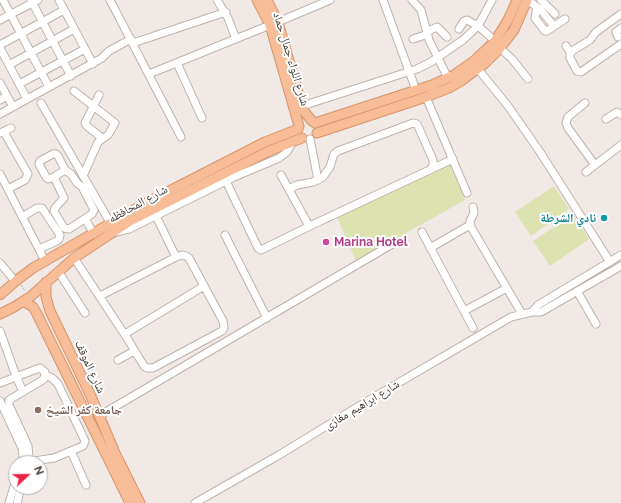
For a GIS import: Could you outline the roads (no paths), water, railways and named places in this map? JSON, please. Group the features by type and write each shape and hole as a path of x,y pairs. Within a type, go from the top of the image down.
{"main road":[{"name":"شارع اللواء جمال حماد","path":"257,0 274,24"},
{"name":"شارع اللواء جمال حماد","path":"267,0 291,84 298,132 306,138 317,128 305,114 291,84"},
{"name":"شارع المحافظه","path":"0,314 26,299 111,228 144,204 265,142 298,128 303,122 313,122 416,90 448,78 498,45 516,0"},
{"name":"شارع المحافظه","path":"0,293 45,261 94,234 176,201 227,177 269,151 449,88 478,70 498,45 514,30 526,0"},
{"path":"73,246 77,256"},
{"name":"شارع الموقف","path":"46,282 45,290 48,304 99,416 111,455 130,503"},
{"name":"شارع الموقف","path":"26,299 36,312 111,455 140,503"}],"street":[{"path":"3,0 49,87"},
{"path":"59,0 93,64"},
{"path":"110,0 181,137"},
{"path":"217,0 226,12 236,39"},
{"path":"149,74 330,0"},
{"path":"383,0 416,90"},
{"path":"412,0 421,10 438,58 448,78"},
{"path":"302,106 424,66 463,40 478,26 492,0"},
{"path":"526,0 537,7 535,18 544,30 547,31 565,19"},
{"path":"541,0 555,14"},
{"path":"0,20 34,1 42,22 71,76"},
{"path":"27,100 0,47 64,10"},
{"path":"0,113 93,64 104,57 109,51 132,41 226,12"},
{"path":"571,53 621,14"},
{"path":"459,29 464,21 467,20 478,26 512,59 528,79"},
{"path":"413,39 437,27 447,37"},
{"path":"566,46 571,53 570,58 577,70 581,72 620,41 616,32 621,28"},
{"path":"9,65 74,29"},
{"path":"19,84 85,49"},
{"path":"176,63 202,118"},
{"path":"478,70 508,106 540,152 610,262"},
{"path":"0,83 13,107"},
{"path":"74,91 115,122 109,133 97,144 83,176"},
{"path":"99,95 86,125 102,138"},
{"path":"0,100 7,96"},
{"path":"426,97 467,193"},
{"path":"41,103 111,228 129,229 156,216 176,201"},
{"path":"585,103 568,117 566,123 595,165"},
{"path":"606,119 617,112 621,115"},
{"path":"289,188 318,180 327,172 336,152 413,123 417,124 433,160 433,165 430,170"},
{"path":"8,189 25,180 28,174 2,133 11,128"},
{"path":"306,138 318,180"},
{"path":"586,172 621,145"},
{"path":"54,178 64,198 54,211 64,228 71,229 92,214 94,208 82,187 71,174 65,170 56,154 53,154 40,161 39,165 46,178 54,178 65,170"},
{"path":"227,177 260,250 453,159"},
{"path":"0,174 45,261"},
{"path":"281,175 309,226"},
{"path":"473,207 474,213 470,219 470,225 522,314"},
{"path":"22,217 37,208 42,208 60,235 57,241 39,249"},
{"path":"156,216 176,257"},
{"path":"85,219 94,234"},
{"path":"430,248 470,225"},
{"path":"422,232 473,328"},
{"path":"225,235 267,318"},
{"path":"99,416 394,243"},
{"path":"77,256 100,296 125,334 134,351 144,366 150,369 222,331 224,328 223,321 189,258 182,255 100,296"},
{"name":"شارع ابراهيم مغازى","path":"532,312 538,305 621,256"},
{"path":"0,263 16,281"},
{"name":"شارع ابراهيم مغازى","path":"195,503 279,455 364,403 511,317 532,312 541,312 620,269"},
{"path":"58,271 85,313"},
{"path":"125,334 204,286"},
{"path":"571,286 596,324"},
{"path":"464,311 507,288"},
{"path":"0,331 23,392"},
{"path":"118,360 134,351"},
{"path":"0,382 37,369 43,370 45,375 52,378 58,384 85,438 85,441 83,446 48,459"},
{"path":"23,455 22,448 1,403 9,400 41,381 44,379 45,375"},
{"path":"9,400 9,405 28,446 29,455"},
{"path":"71,451 86,485"}],"place":[{"name":"نادي الشرطة","path":"604,218"},
{"name":"Marina Hotel","path":"326,242"},
{"name":"جامعة كفر الشيخ","path":"38,410"}]}
